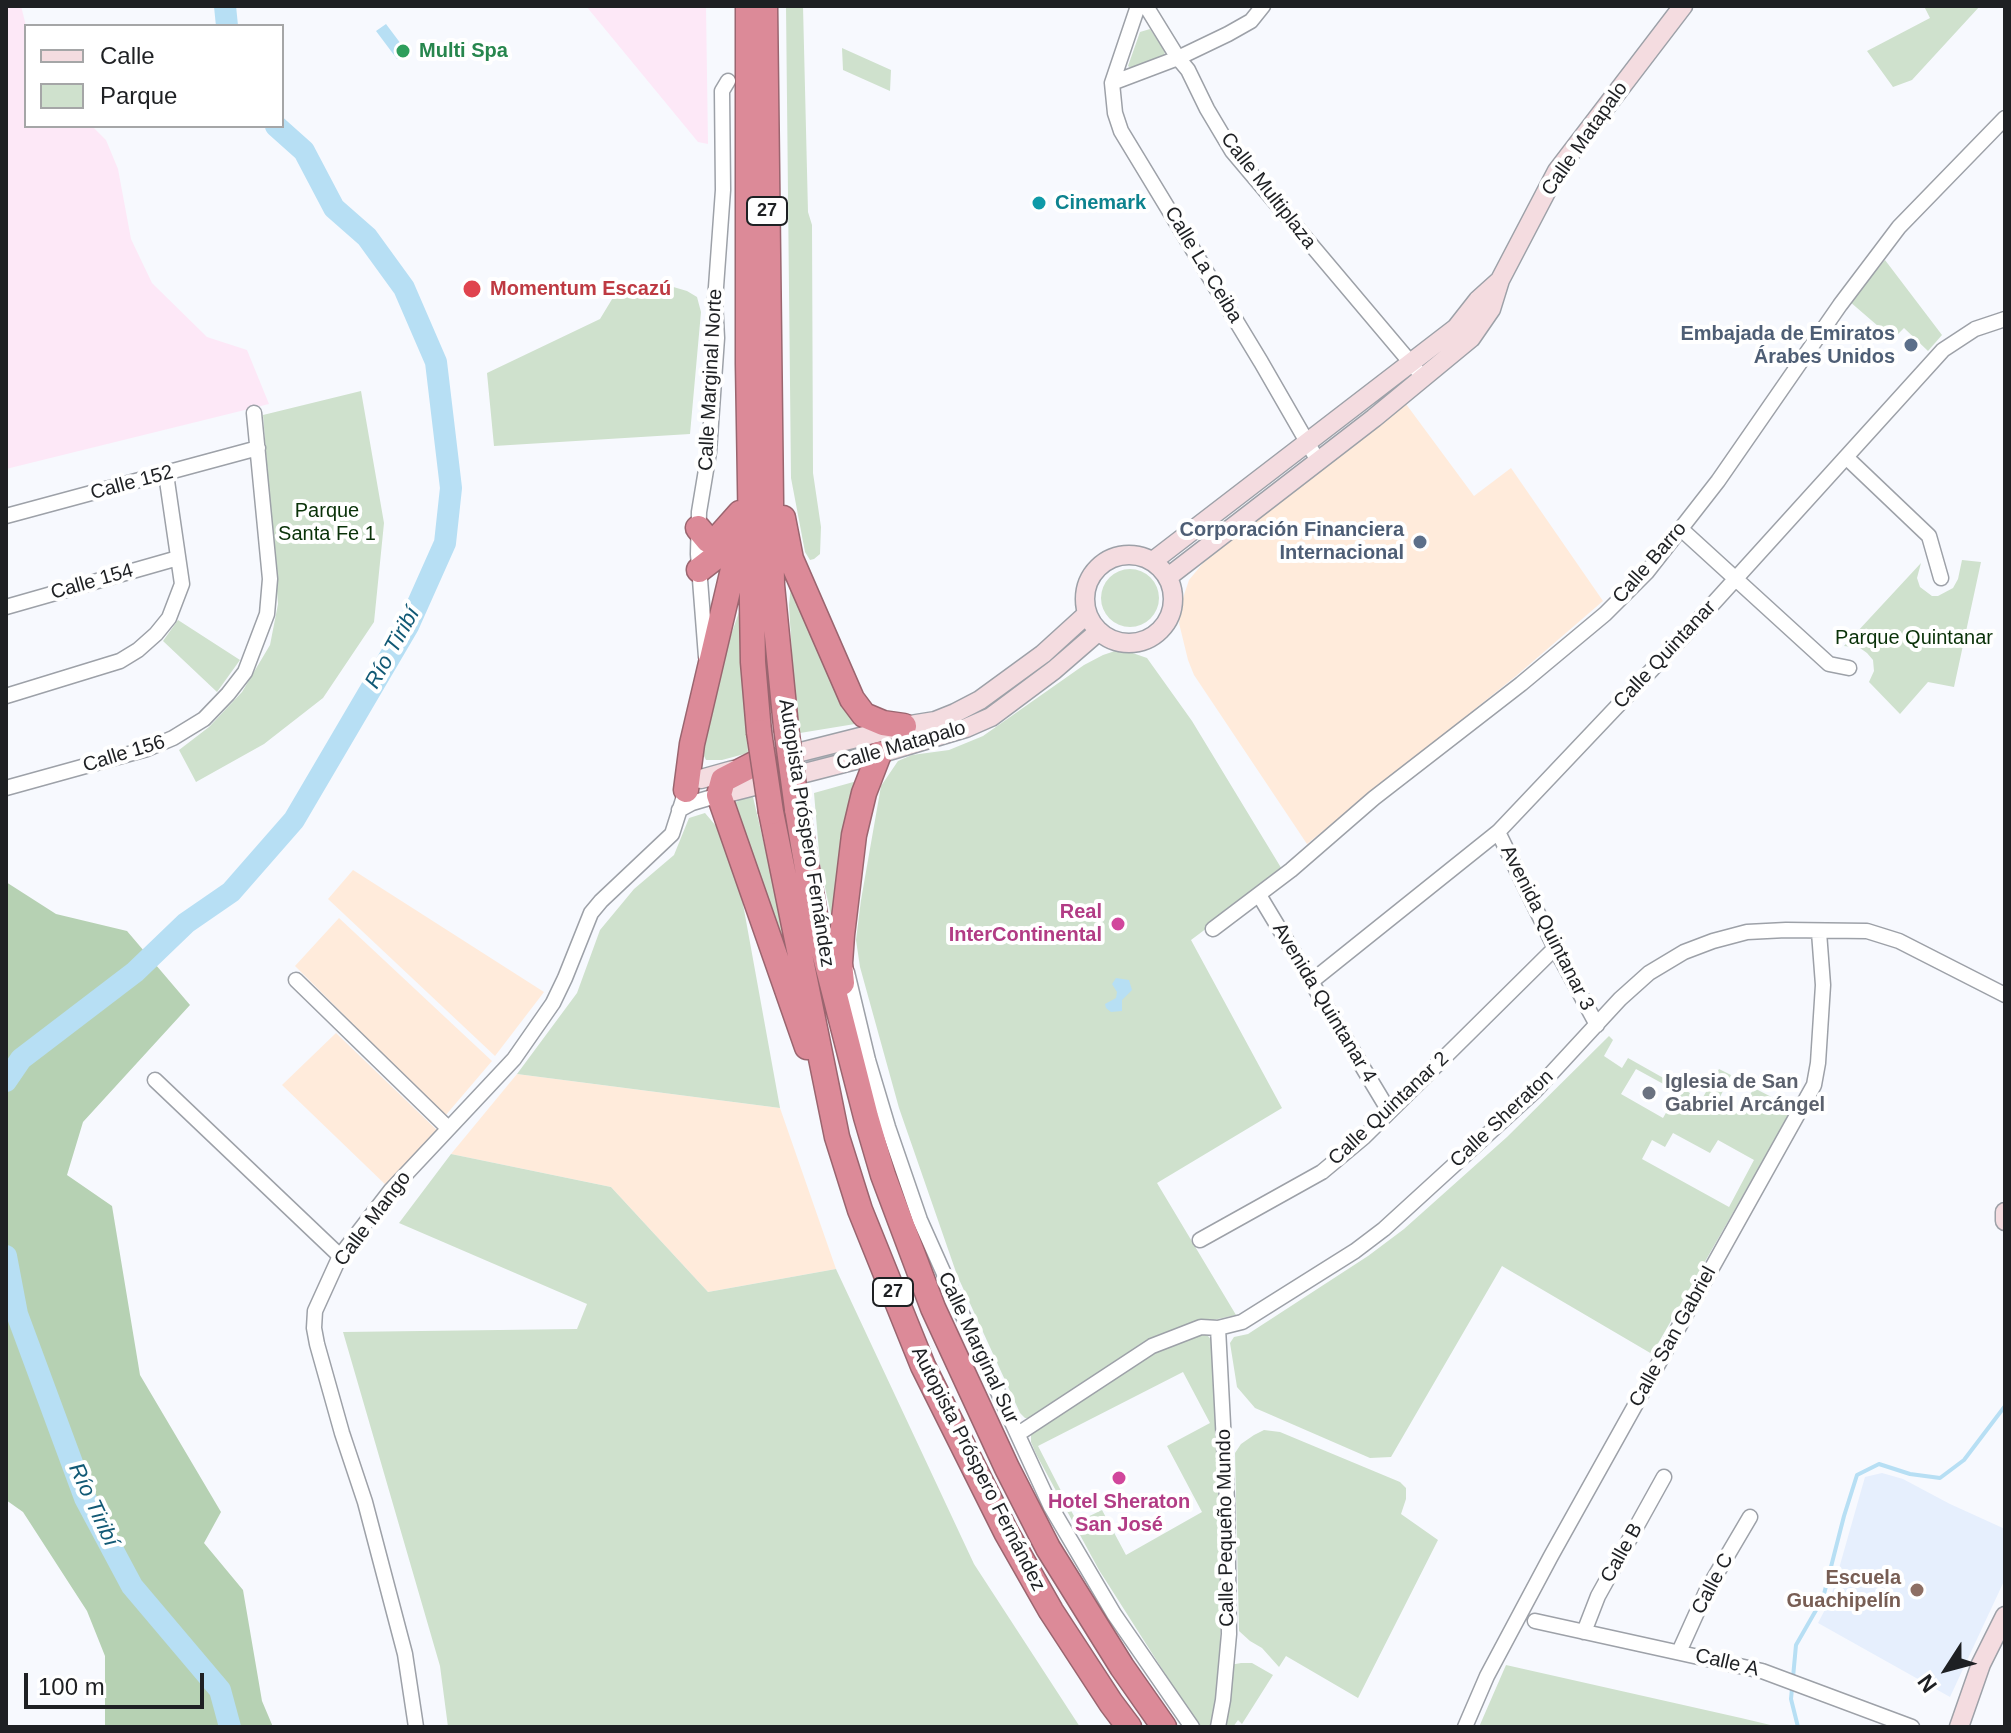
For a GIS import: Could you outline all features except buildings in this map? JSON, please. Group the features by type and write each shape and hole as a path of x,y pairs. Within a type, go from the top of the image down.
{"highway":[{"name":"Autopista Próspero Fernández","path":"748,6 748,364 753,662 771,812 837,1137 855,1196 887,1279 923,1366 966,1453 1051,1611 1129,1727"},
{"name":"Autopista Próspero Fernández","path":"765,6 772,585 786,727 816,921 883,1175 933,1308 1007,1468 1048,1548 1122,1667 1164,1727"},
{"path":"748,364 739,539 692,744 697,795 729,827 837,1137"},
{"path":"770,417 791,559 823,634 852,699 864,715 883,723 904,726"},
{"path":"698,528 708,540 716,540 740,513"},
{"path":"699,570 739,539"},
{"path":"866,1117 843,997 840,963 854,835 864,793 879,754"},
{"path":"697,795 756,763"}],"street":[{"name":"Calle La Ceiba","path":"1138,6 1112,83 1115,113 1121,131 1308,443"},
{"name":"Calle Multiplaza","path":"1146,6 1188,70 1232,151 1423,379"},
{"path":"1112,83 1178,58 1228,34 1251,21 1263,6"},
{"name":"Calle Matapalo","path":"1168,577 1423,379 1471,338 1491,309 1500,280 1557,171 1683,6"},
{"name":"Calle Marginal Norte","path":"708,680 698,528 709,452 717,338 715,301 723,190 722,91 728,81"},
{"name":"Calle Barro","path":"1213,929 1521,684 1605,614 1647,572 1718,481 1840,305 1899,227 2005,118"},
{"name":"Calle Matapalo","path":"1153,561 1456,328 1478,300 1500,280"},
{"name":"Calle Quintanar","path":"1312,981 1498,832 1735,580 1943,350 1975,329 2005,319"},
{"name":"Calle 156","path":"6,788 147,749 173,738 204,719 245,672 267,614 270,579 254,413"},
{"path":"1308,443 1318,461"},
{"name":"Calle 152","path":"6,516 258,448"},
{"path":"1846,457 1929,536 1941,578"},
{"path":"6,696 120,661 138,650 169,618 182,584 166,474"},
{"path":"1681,529 1829,664 1849,668"},
{"path":"1127,554 1141,555 1153,561 1168,577 1174,601 1171,613 1158,633 1139,642 1125,643 1111,639 1099,631 1087,614 1085,590 1089,579 1103,562 1127,554"},
{"name":"Calle 154","path":"6,607 178,558"},
{"name":"Calle Matapalo","path":"756,763 935,721 955,713 980,700 1043,654 1087,614"},
{"name":"Calle Matapalo","path":"697,795 879,754 966,728 991,717 1054,670 1099,631"},
{"name":"Calle Mango","path":"416,1727 405,1654 365,1502 317,1344 315,1311 340,1256 391,1190 496,1080 553,1003 591,913 672,834 697,795"},
{"name":"Avenida Quintanar 3","path":"1498,832 1597,1025"},
{"name":"Avenida Quintanar 4","path":"1259,895 1389,1111"},
{"name":"Calle Sheraton","path":"1018,1434 1152,1346 1201,1327 1235,1325 1355,1251 1384,1229 1535,1091 1620,999 1649,973 1684,952 1747,932 1867,931 1899,941 2005,995"},
{"name":"Calle San Gabriel","path":"1465,1727 1487,1676 1551,1556 1814,1085 1823,985 1819,932"},
{"name":"Calle Marginal Sur","path":"842,935 868,1060 920,1220 1051,1507 1114,1614 1192,1727"},
{"name":"Calle Quintanar 2","path":"1200,1240 1322,1172 1364,1137 1555,948"},
{"path":"296,980 448,1128"},
{"path":"155,1080 340,1256"},
{"path":"2005,1212 2005,1221"},
{"name":"Calle Pequeño Mundo","path":"1218,1328 1227,1501 1229,1634 1218,1727"},
{"name":"Calle B","path":"1584,1632 1598,1596 1664,1477"},
{"name":"Calle C","path":"1679,1652 1707,1590 1750,1517"},
{"path":"1959,1727 1981,1664 2005,1616"},
{"name":"Calle A","path":"1535,1621 1762,1671 1912,1727"}],"shaded area":[{"path":"6,6 21,6 26,24 24,128 94,128 106,140 118,169 131,239 152,283 207,337 247,350 269,404 6,469"},
{"path":"586,6 706,6 708,144 698,142"},
{"path":"1406,404 1474,496 1511,468 1603,601 1516,676 1307,844 1194,675 1179,623 1183,598 1189,580 1203,563"},
{"path":"353,870 544,992 495,1056 328,899"},
{"path":"339,918 492,1061 445,1116 295,966"},
{"path":"336,1033 442,1135 391,1190 282,1085"},
{"path":"517,1074 780,1108 836,1269 708,1292 611,1187 451,1154"},
{"name":"Escuela Guachipelín","path":"1882,1473 1903,1479 2005,1529 2005,1579 1950,1697 1818,1623 1830,1600 1865,1477"}],"green space":[{"path":"786,6 803,6 808,212 812,225 813,473 821,527 820,554 810,560 805,552 791,478"},
{"path":"1924,6 1980,6 1912,80 1893,87 1867,51 1930,18"},
{"path":"1150,29 1165,51 1164,57 1133,70 1128,66 1140,32"},
{"path":"842,48 891,70 890,91 843,70"},
{"path":"1885,260 1942,335 1928,351 1904,328 1893,339 1849,301"},
{"path":"620,286 670,286 697,297 701,312 690,434 494,446 487,373 600,319"},
{"name":"Parque Santa Fe 1","path":"361,391 384,523 374,622 323,698 264,744 196,782 179,750 209,727 242,692 270,645 278,604 263,415"},
{"name":"Parque Quintanar","path":"1962,560 1981,562 1954,687 1928,682 1900,714 1869,682 1874,671 1873,660 1860,648 1844,646 1921,563 1917,578 1920,587 1932,596 1938,596 1953,588"},
{"path":"1130,569 1141,571 1150,578 1157,587 1157,609 1150,618 1141,625 1130,627 1119,625 1110,618 1103,609 1101,598 1103,587 1110,578 1119,571"},
{"path":"791,584 861,723 800,733 796,723 789,605"},
{"path":"739,612 748,753 722,760 706,760 703,754 705,736"},
{"path":"178,620 240,660 217,692 163,641"},
{"path":"1121,649 1147,658 1192,721 1283,871 1191,940 1282,1108 1157,1183 1236,1315 1195,1324 1031,1418 1025,1418 957,1275 899,1108 860,967 856,940 881,786 898,761 912,755 949,750 983,736 1084,665"},
{"path":"857,781 835,934 820,864 814,793"},
{"path":"753,797 776,895 790,978 731,805"},
{"path":"705,813 722,833 741,893 780,1108 517,1074 577,993 600,930 634,889 674,855 689,818"},
{"path":"6,882 56,914 127,931 190,1005 83,1122 67,1175 112,1206 140,1375 221,1512 204,1543 243,1590 262,1701 273,1727 105,1727 105,1656 87,1611 23,1512 6,1500"},
{"path":"1609,1036 1613,1040 1604,1056 1622,1068 1628,1058 1690,1093 1695,1115 1704,1115 1702,1099 1719,1069 1731,1075 1717,1103 1739,1114 1754,1088 1793,1108 1652,1354 1502,1266 1391,1457 1370,1458 1255,1408 1237,1387 1230,1343 1234,1337 1248,1334 1368,1256 1404,1229 1507,1137","holes":["1636,1069 1678,1092 1663,1118 1621,1094","1673,1133 1710,1153 1718,1140 1754,1160 1729,1207 1642,1159 1652,1140 1665,1147"]},
{"path":"451,1154 611,1187 708,1292 836,1269 974,1564 1080,1727 448,1727 440,1666 343,1332 577,1329 587,1304 399,1223"},
{"path":"1204,1334 1213,1342 1221,1587 1220,1680 1214,1727 1199,1727 1099,1570 1031,1442 1031,1434 1146,1356","holes":["1183,1372 1210,1423 1167,1446 1202,1512 1126,1555 1102,1510 1077,1522 1038,1446"]},
{"path":"1264,1430 1280,1432 1400,1482 1406,1488 1401,1514 1438,1540 1358,1698 1286,1656 1279,1667 1262,1648 1239,1631 1235,1453 1241,1444"},
{"path":"1252,1663 1273,1675 1242,1724 1238,1720 1233,1727 1223,1727 1230,1665"},
{"path":"1506,1665 1741,1718 1779,1727 1479,1727"}],"water":[{"path":"386,24 407,52 397,59 376,31"},
{"path":"1116,978 1129,980 1132,990 1122,1000 1122,1011 1111,1012 1105,1004 1116,998 1117,992 1112,984"}],"waterway":[{"name":"Río Tiribí","path":"225,6 227,24"},
{"name":"Río Tiribí","path":"6,1081 21,1059 135,972 186,923 231,892 294,820 408,626 445,543 451,488 436,362 404,288 367,237 334,208 304,151 278,128"},
{"name":"Río Tiribí","path":"6,1256 17,1314 85,1498 132,1586 220,1690 230,1727"},
{"path":"1798,1727 1791,1699 1796,1645 1823,1598 1857,1475 1879,1464 1910,1474 1940,1478 1964,1460 2005,1406"}],"place":[{"name":"Multi Spa","path":"403,51"},
{"name":"Cinemark","path":"1039,203"},
{"name":"Momentum Escazú","path":"472,289"},
{"name":"Embajada de Emiratos Árabes Unidos","path":"1911,345"},
{"name":"Corporación Financiera Internacional","path":"1420,542"},
{"name":"Real InterContinental","path":"1118,924"},
{"name":"Iglesia de San Gabriel Arcángel","path":"1649,1093"},
{"name":"Hotel Sheraton San José","path":"1119,1478"},
{"name":"Escuela Guachipelín","path":"1917,1590"}]}
